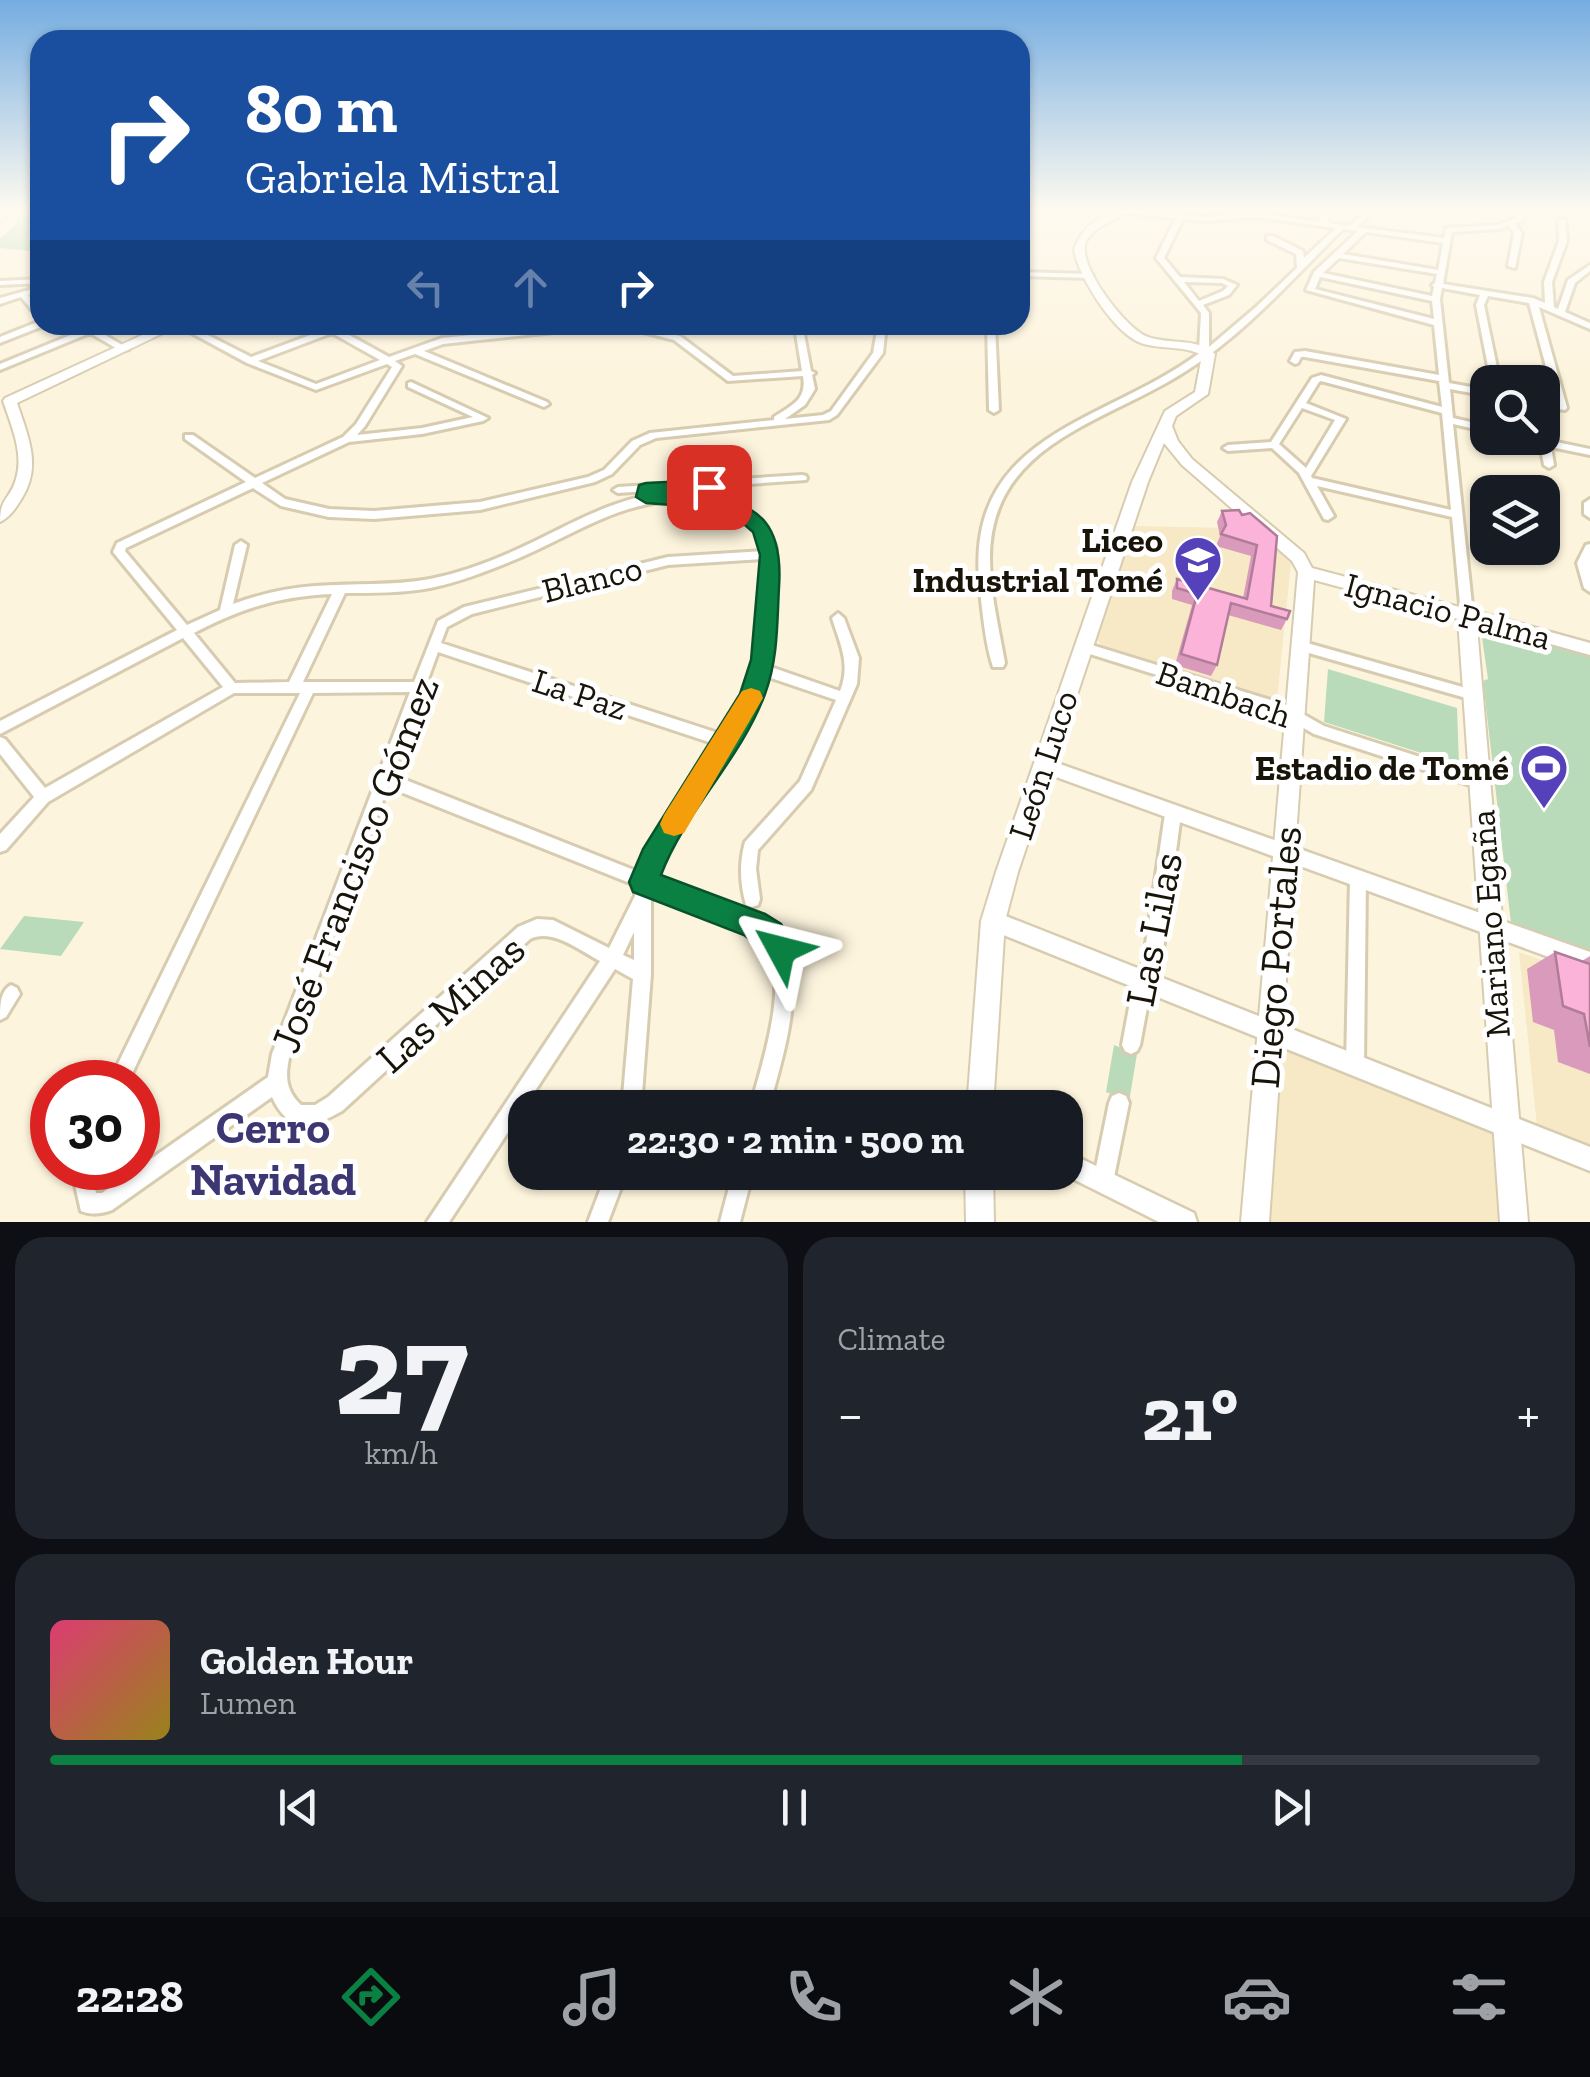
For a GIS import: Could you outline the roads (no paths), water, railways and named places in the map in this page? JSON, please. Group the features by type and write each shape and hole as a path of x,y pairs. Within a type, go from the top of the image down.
{"main road":[{"path":"1085,267 1134,336 1206,351 1210,362 1201,394 1173,410 1166,428 1181,456 1298,557 1306,572"},
{"path":"0,517 20,492 28,468 5,398 155,335"},
{"name":"León Luco","path":"981,1090 993,920 1082,647 1147,469 1166,428"},
{"path":"1147,469 1181,456"},
{"name":"Ignacio Palma","path":"1306,572 1467,615"},
{"name":"Diego Portales","path":"1255,1222 1306,572"},
{"name":"Mariano Egaña","path":"1467,615 1514,1222"},
{"path":"979,1190 980,1222"}],"street":[{"path":"1168,267 1199,304 1207,320 1206,351"},
{"path":"1324,267 1310,291 1438,322"},
{"path":"1406,267 1438,272"},
{"name":"Mariano Egaña","path":"1439,267 1436,300 1467,615"},
{"path":"1550,306 1548,284 1554,267"},
{"path":"1561,311 1570,282 1589,267"},
{"path":"998,663 984,563 987,525 1019,466 1058,434 1165,380 1234,333 1301,268"},
{"path":"1030,274 1089,276"},
{"path":"1317,274 1436,300"},
{"path":"1176,279 1223,281 1233,286 1230,292 1199,304"},
{"path":"1,280 30,281"},
{"path":"1436,284 1533,301 1590,326"},
{"path":"1485,292 1480,308 1492,365"},
{"path":"0,301 30,293"},
{"path":"22,295 30,303"},
{"path":"1533,301 1550,365"},
{"path":"4,336 30,327"},
{"path":"0,367 68,335"},
{"path":"100,335 124,348"},
{"path":"198,335 316,387 442,341 497,335"},
{"path":"250,361 319,335"},
{"path":"347,439 360,426 396,369 396,365 352,335"},
{"path":"665,335 678,338 731,379 810,373"},
{"path":"771,422 805,400 810,388 810,373 798,335"},
{"path":"189,437 251,484 296,507 342,514 386,514 480,506 601,476 632,446 649,436 815,420 832,415 878,353 881,335"},
{"path":"991,335 994,410"},
{"path":"414,350 544,404"},
{"path":"1295,360 1298,354 1305,354 1470,388"},
{"path":"1274,445 1320,378 1408,400 1470,422"},
{"path":"232,688 119,552 121,546 347,439 422,431 483,418 411,385"},
{"path":"1300,404 1341,419 1308,478"},
{"path":"1228,448 1274,445 1308,478 1328,516"},
{"path":"1560,445 1590,452"},
{"path":"1547,455 1549,465"},
{"path":"601,476 630,501"},
{"path":"0,728 224,613 280,595 410,587 454,577 526,550 646,493 802,478"},
{"path":"1308,478 1457,515"},
{"path":"437,1222 612,959 653,858 752,697 762,669 770,555 762,530 740,512 698,498 618,490"},
{"path":"1590,503 1590,514"},
{"path":"224,613 241,545"},
{"path":"1590,548 1583,563 1590,588"},
{"name":"Blanco","path":"436,646 436,634 442,624 468,610 668,561 770,555"},
{"path":"128,1060 302,688 340,592"},
{"name":"Ignacio Palma","path":"1467,615 1590,650"},
{"path":"752,899 748,869 752,847 806,785 844,698 853,664 838,618"},
{"name":"José Francisco Gómez","path":"276,1083 281,1054 436,646"},
{"name":"La Paz","path":"436,646 724,742"},
{"path":"1300,646 1473,696"},
{"name":"Bambach","path":"1082,647 1480,782"},
{"path":"762,669 844,698"},
{"path":"0,845 43,796 232,688 420,687"},
{"path":"0,742 43,796"},
{"path":"1043,765 1590,962"},
{"path":"385,779 643,889 754,924 770,934 781,950 785,984 763,1090"},
{"name":"Las Lilas","path":"1131,1045 1140,997 1148,983 1173,814"},
{"path":"1355,1066 1358,879"},
{"path":"633,1090 642,974 643,889"},
{"path":"993,920 1590,1159"},
{"name":"Las Minas","path":"276,1083 282,1100 298,1114 318,1114 335,1104 530,929 553,928 642,974"},
{"path":"0,1011 10,994"},
{"path":"160,1166 276,1083"},
{"path":"1103,1182 1118,1103"},
{"path":"1083,1172 1184,1222"},
{"path":"87,1190 92,1207 127,1190"},
{"path":"598,1222 610,1190"},
{"path":"730,1222 738,1190"}],"place":[{"name":"Liceo Industrial Tomé","path":"1198,602"},
{"name":"Estadio de Tomé","path":"1544,810"}],"district":[{"name":"Cerro Navidad","path":"273,1153"}]}
